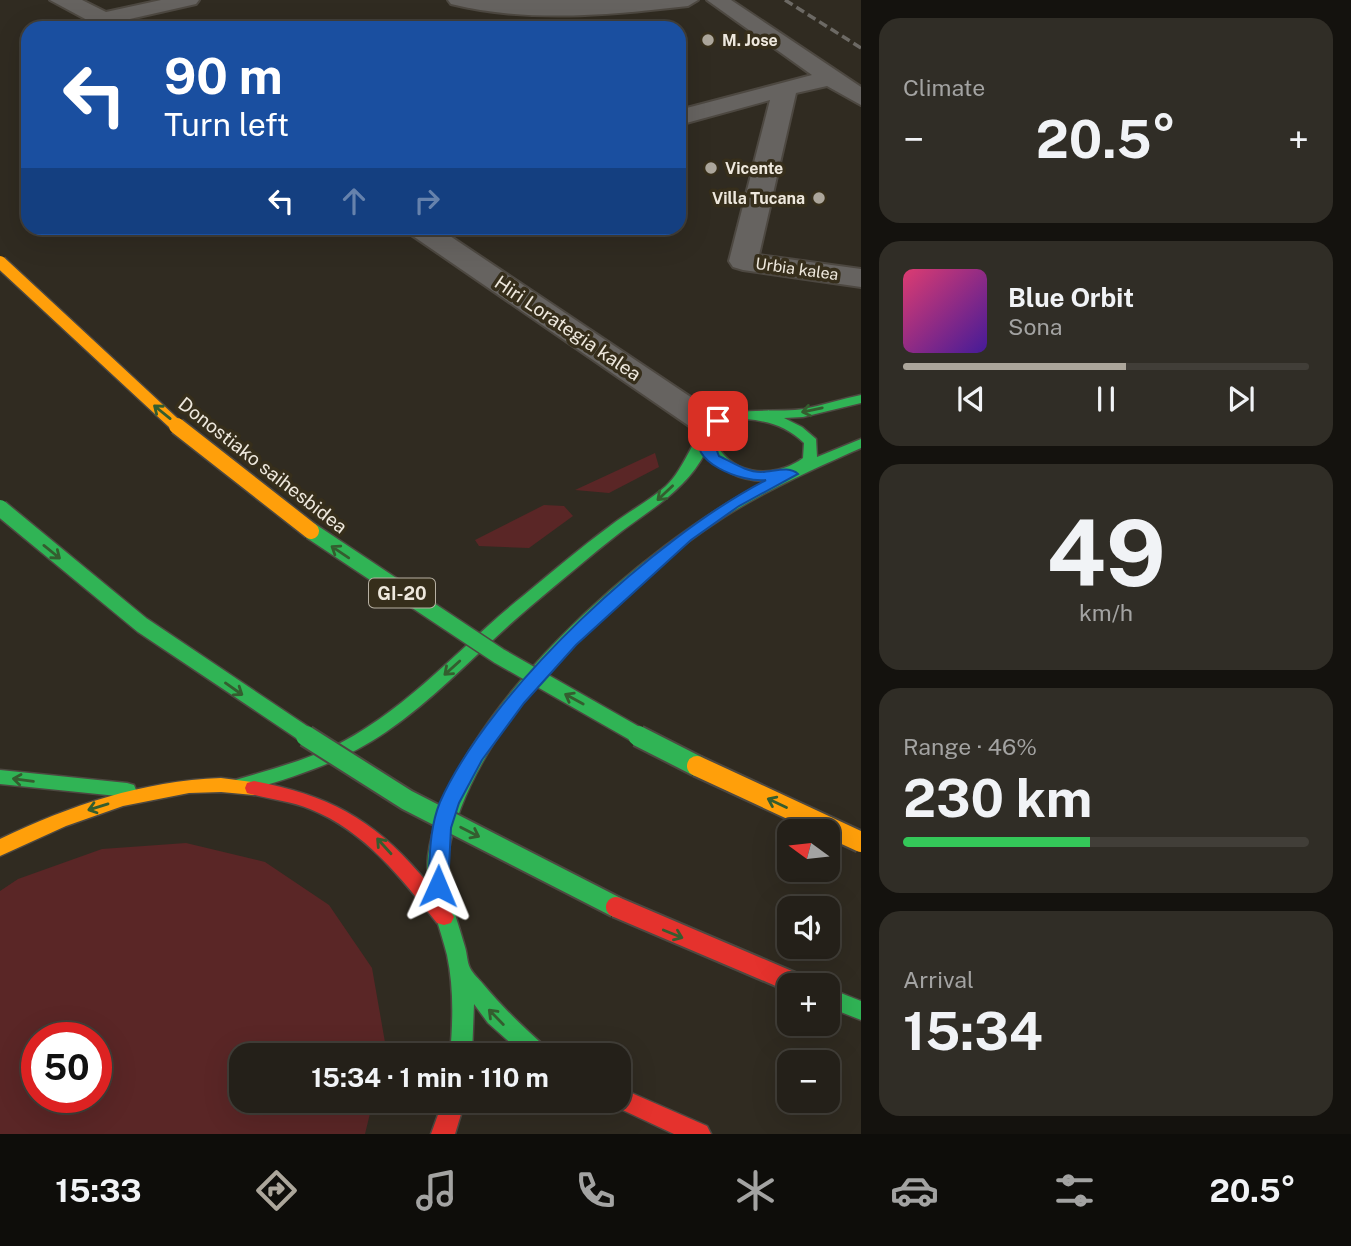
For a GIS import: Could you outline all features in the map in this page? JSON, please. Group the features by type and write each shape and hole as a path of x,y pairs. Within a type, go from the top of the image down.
{"main road":[{"name":"Donostiako saihesbidea","path":"0,262 88,351 299,525 500,658 672,754 861,842"},
{"path":"0,848 98,806 164,793 239,786 289,772 336,753 379,728 417,700 523,604 615,529 672,488 697,455 711,430 746,415 803,413 861,399"},
{"path":"711,430 706,449 726,467 760,477 797,471 810,460 811,442 793,425 762,415"},
{"path":"462,1043 460,971 438,886 438,857 441,828 450,803 475,756 518,698 570,641 685,536 734,503 861,443"},
{"path":"0,508 142,625 250,700 407,800 648,923 777,976"},
{"path":"0,778 164,793"},
{"path":"239,786 278,791 337,813 377,838 444,916"},
{"path":"460,971 484,1005 524,1043"},
{"path":"840,1002 861,1011"},
{"path":"631,1103 699,1134"},
{"path":"443,1134 450,1113"}],"street":[{"path":"60,0 80,6 106,21"},
{"path":"121,21 189,0"},
{"path":"458,0 605,9 688,0"},
{"path":"717,0 861,98"},
{"path":"486,21 500,4"},
{"path":"686,116 831,78"},
{"name":"Urbia kalea","path":"785,88 743,261 861,278"},
{"name":"Hiri Lorategia kalea","path":"430,235 707,423 711,430"}],"shaded area":[{"path":"655,453 659,467 609,493 575,490"},
{"path":"544,505 564,506 573,516 529,548 479,546 475,540"},
{"path":"186,843 265,862 329,905 372,968 385,1043 229,1043 229,1113 370,1113 365,1134 0,1134 0,891 18,879 102,849"}],"railway":[{"path":"785,0 861,48"}],"traffic: fast":[{"path":"767,415 803,413 861,399"},
{"path":"746,415 773,419 797,430 811,442 810,460 793,472 774,476 749,474 726,465 710,447 706,435 717,423 746,415"},
{"path":"239,786 289,772 336,753 379,728 417,700 523,604 615,529 672,488 697,455 704,438"},
{"path":"803,468 861,443"},
{"path":"462,1043 461,980 441,894 438,856 449,811 471,765 501,718 538,672 579,628 621,589 710,519 791,474"},
{"path":"0,508 142,625 250,700 407,800 616,907"},
{"path":"311,531 499,656 597,713 697,766"},
{"path":"0,777 127,790"},
{"path":"460,971 496,1016 526,1043"},
{"path":"840,1002 861,1011"}],"traffic: slow":[{"path":"0,262 150,403 269,501 311,531"},
{"path":"697,766 861,842"},
{"path":"0,848 59,820 123,798 189,786 254,788"}],"traffic: jam":[{"path":"254,788 317,804 342,816 384,848 444,917"},
{"path":"616,907 777,976"},
{"path":"631,1103 699,1134"},
{"path":"443,1134 450,1113"}],"place":[{"name":"M. Jose","path":"708,40"},
{"name":"Vicente","path":"711,168"},
{"name":"Villa Tucana","path":"819,198"}],"route":[{"path":"438,886 441,828 450,803 475,756 518,698 570,641 685,536 734,503 791,474 776,477 743,474 714,459 706,449 705,438 709,429 718,421"}]}
